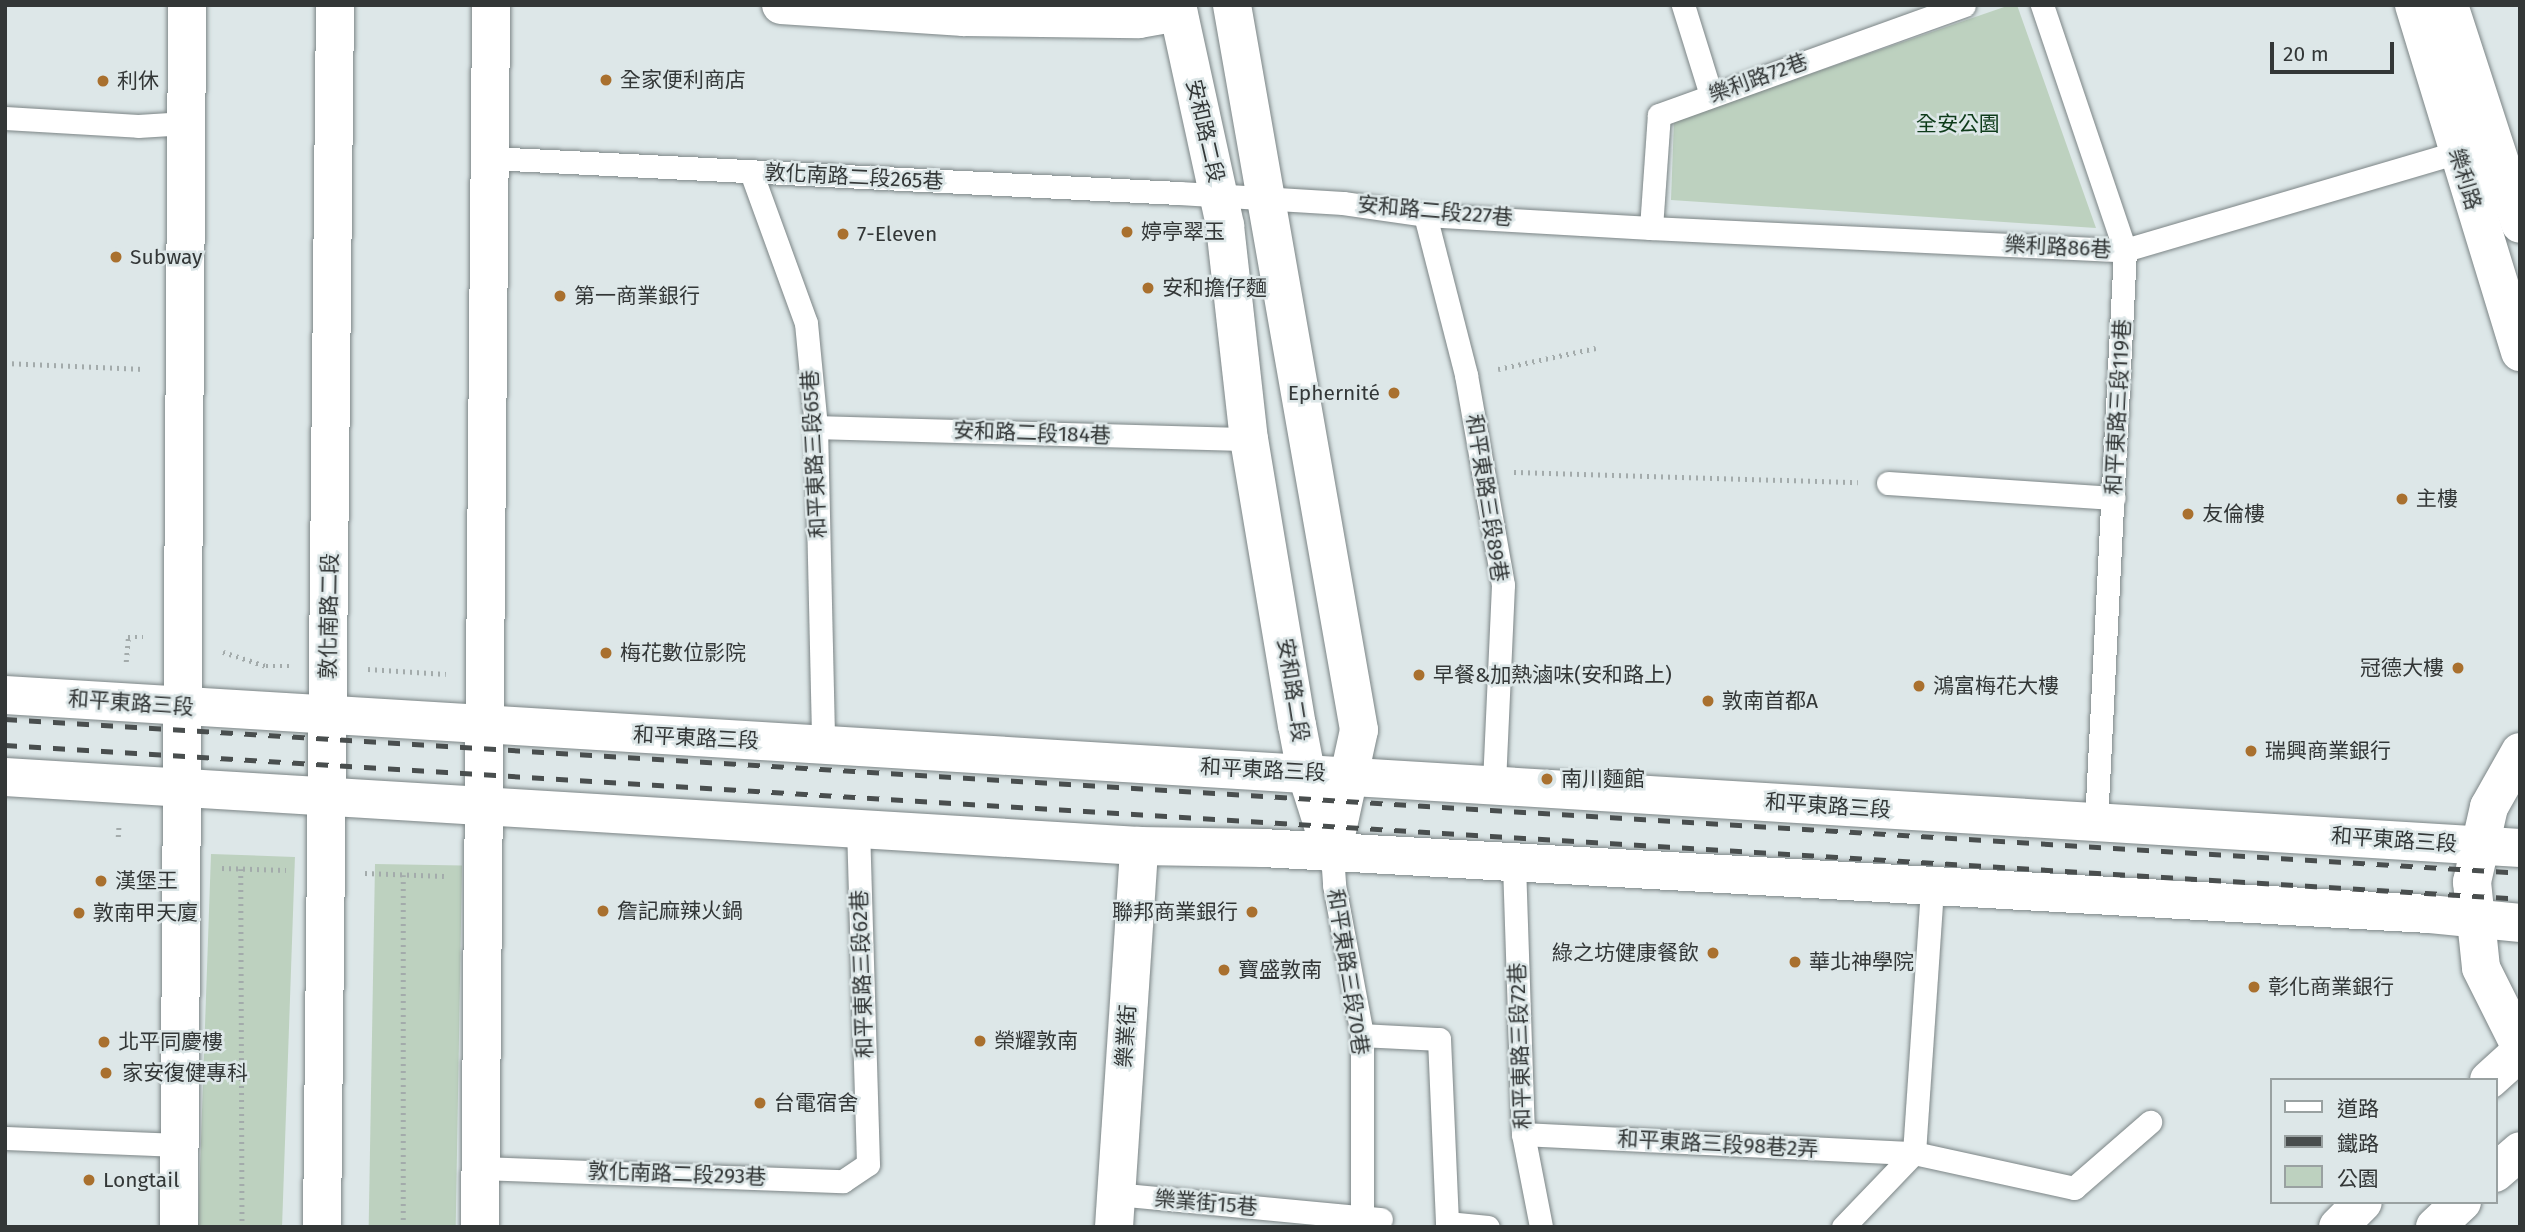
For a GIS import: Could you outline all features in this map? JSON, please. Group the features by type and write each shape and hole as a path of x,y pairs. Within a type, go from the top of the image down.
{"main road":[{"path":"179,1227 187,5"},
{"name":"敦化南路二段","path":"322,1227 335,5"},
{"path":"480,1227 491,5"},
{"path":"780,5 964,17 1139,19 1177,9"},
{"path":"1233,5 1359,730 1352,776 1332,854"},
{"name":"樂利路","path":"2414,5 2474,146 2520,224"},
{"name":"樂利路","path":"2449,5 2474,146 2520,352"},
{"name":"安和路二段","path":"1177,9 1219,195 1249,439 1306,772 1332,854"},
{"name":"和平東路三段","path":"5,695 823,746 1306,772 1494,786 2520,848"},
{"path":"2520,752 2489,807 2478,846 2473,920 2482,968 2520,1046"},
{"path":"5,777 1139,846 1332,854 2429,914 2520,923"},
{"name":"樂業街","path":"1114,1211 1139,846"},
{"path":"2491,1078 2520,1052"},
{"path":"2497,1171 2520,1151"},
{"path":"2338,1227 2361,1204"},
{"path":"2435,1227 2460,1204"}],"lane":[{"path":"1683,5 1711,95"},
{"name":"樂利路72巷","path":"1651,228 1659,114 1964,5"},
{"name":"和平東路三段119巷","path":"2042,5 2125,250 2096,822"},
{"path":"5,118 138,126 186,123"},
{"name":"樂利路86巷","path":"1651,228 2125,250 2474,146"},
{"name":"敦化南路二段265巷","path":"490,158 1219,195"},
{"name":"和平東路三段65巷","path":"751,172 806,323 816,427 823,746"},
{"name":"安和路二段227巷","path":"1219,195 1343,203 1425,215 1651,228"},
{"name":"和平東路三段89巷","path":"1425,215 1466,375 1485,471 1503,586 1494,786"},
{"name":"安和路二段184巷","path":"816,427 1249,439"},
{"path":"1888,483 2114,498"},
{"name":"和平東路三段62巷","path":"858,827 868,1164"},
{"name":"和平東路三段70巷","path":"1332,854 1334,886 1362,1035 1371,1218"},
{"name":"和平東路三段72巷","path":"1514,864 1522,1134 1541,1227"},
{"path":"1843,1227 1914,1153 1932,888"},
{"path":"1362,1035 1439,1039 1447,1223 1488,1227"},
{"name":"和平東路三段98巷2弄","path":"1522,1134 1914,1153 2074,1188 2150,1122"},
{"path":"5,1138 180,1145"},
{"name":"敦化南路二段293巷","path":"480,1168 843,1181 868,1164"},
{"name":"樂業街15巷","path":"1114,1211 1371,1218"}],"path":[{"path":"1466,375 1596,348"},
{"path":"5,363 184,372"},
{"path":"1485,471 1888,483"},
{"path":"128,637 183,638 266,666 453,674"},
{"path":"241,869 242,1227"},
{"path":"403,1227 404,874"}],"green space":[{"name":"全安公園","path":"2010,5 2017,5 2096,228 1671,200 1674,121"},
{"path":"211,854 295,857 282,1227 198,1227"},
{"path":"375,864 462,866 456,1227 369,1227"}],"railway":[{"path":"5,719 2520,873"},
{"path":"5,745 2520,899"}],"place":[{"name":"全家便利商店","path":"606,80"},
{"name":"利休","path":"103,81"},
{"name":"婷亭翠玉","path":"1127,232"},
{"name":"7-Eleven","path":"843,234"},
{"name":"Subway","path":"116,257"},
{"name":"安和擔仔麵","path":"1148,288"},
{"name":"第一商業銀行","path":"560,296"},
{"name":"Ephernité","path":"1394,393"},
{"name":"主樓","path":"2402,499"},
{"name":"友倫樓","path":"2188,514"},
{"name":"梅花數位影院","path":"606,653"},
{"name":"冠德大樓","path":"2458,668"},
{"name":"早餐&加熱滷味(安和路上)","path":"1419,675"},
{"name":"鴻富梅花大樓","path":"1919,686"},
{"name":"敦南首都A","path":"1708,701"},
{"name":"瑞興商業銀行","path":"2251,751"},
{"name":"南川麵館","path":"1547,779"},
{"name":"漢堡王","path":"101,881"},
{"name":"詹記麻辣火鍋","path":"603,911"},
{"name":"聯邦商業銀行","path":"1252,912"},
{"name":"敦南甲天廈","path":"79,913"},
{"name":"綠之坊健康餐飲","path":"1713,953"},
{"name":"華北神學院","path":"1795,962"},
{"name":"寶盛敦南","path":"1224,970"},
{"name":"彰化商業銀行","path":"2254,987"},
{"name":"榮耀敦南","path":"980,1041"},
{"name":"北平同慶樓","path":"104,1042"},
{"name":"家安復健專科","path":"106,1073"},
{"name":"台電宿舍","path":"760,1103"},
{"name":"Longtail","path":"89,1180"}]}
